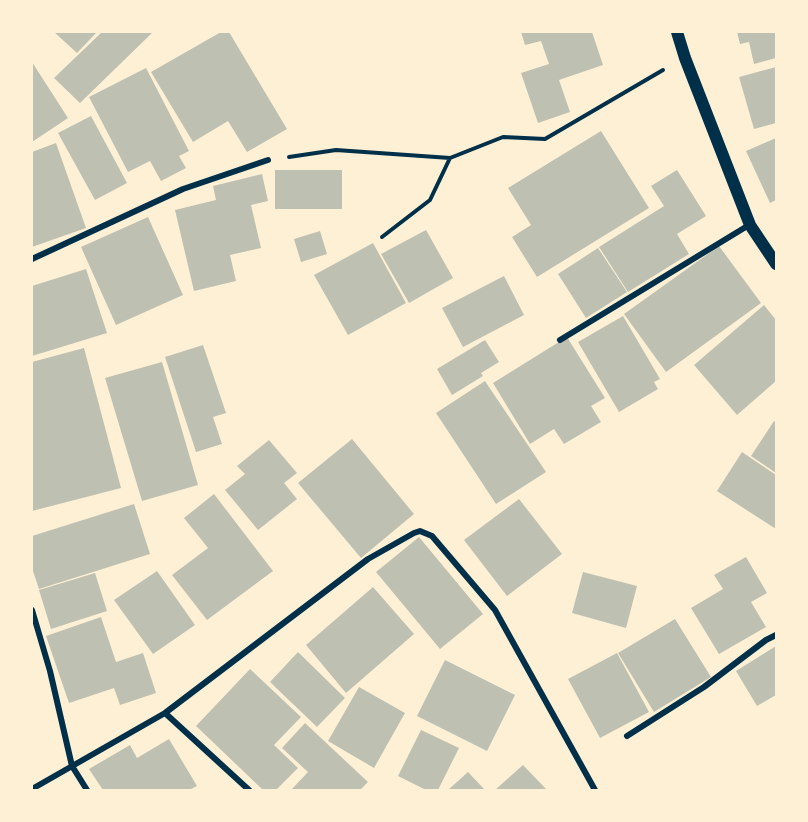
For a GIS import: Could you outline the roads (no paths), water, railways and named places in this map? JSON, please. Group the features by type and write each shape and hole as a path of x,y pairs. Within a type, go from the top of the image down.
{"main road":[{"path":"677,32 750,225 777,264"}],"street":[{"path":"32,259 183,189 268,160"},
{"path":"560,340 750,225"},
{"path":"32,789 165,713 368,560 414,532 420,531 432,536 495,610 595,790"},
{"path":"32,610 50,671 72,766 87,790"},
{"path":"627,736 704,687 750,651 777,635"},
{"path":"165,713 249,790"}]}
